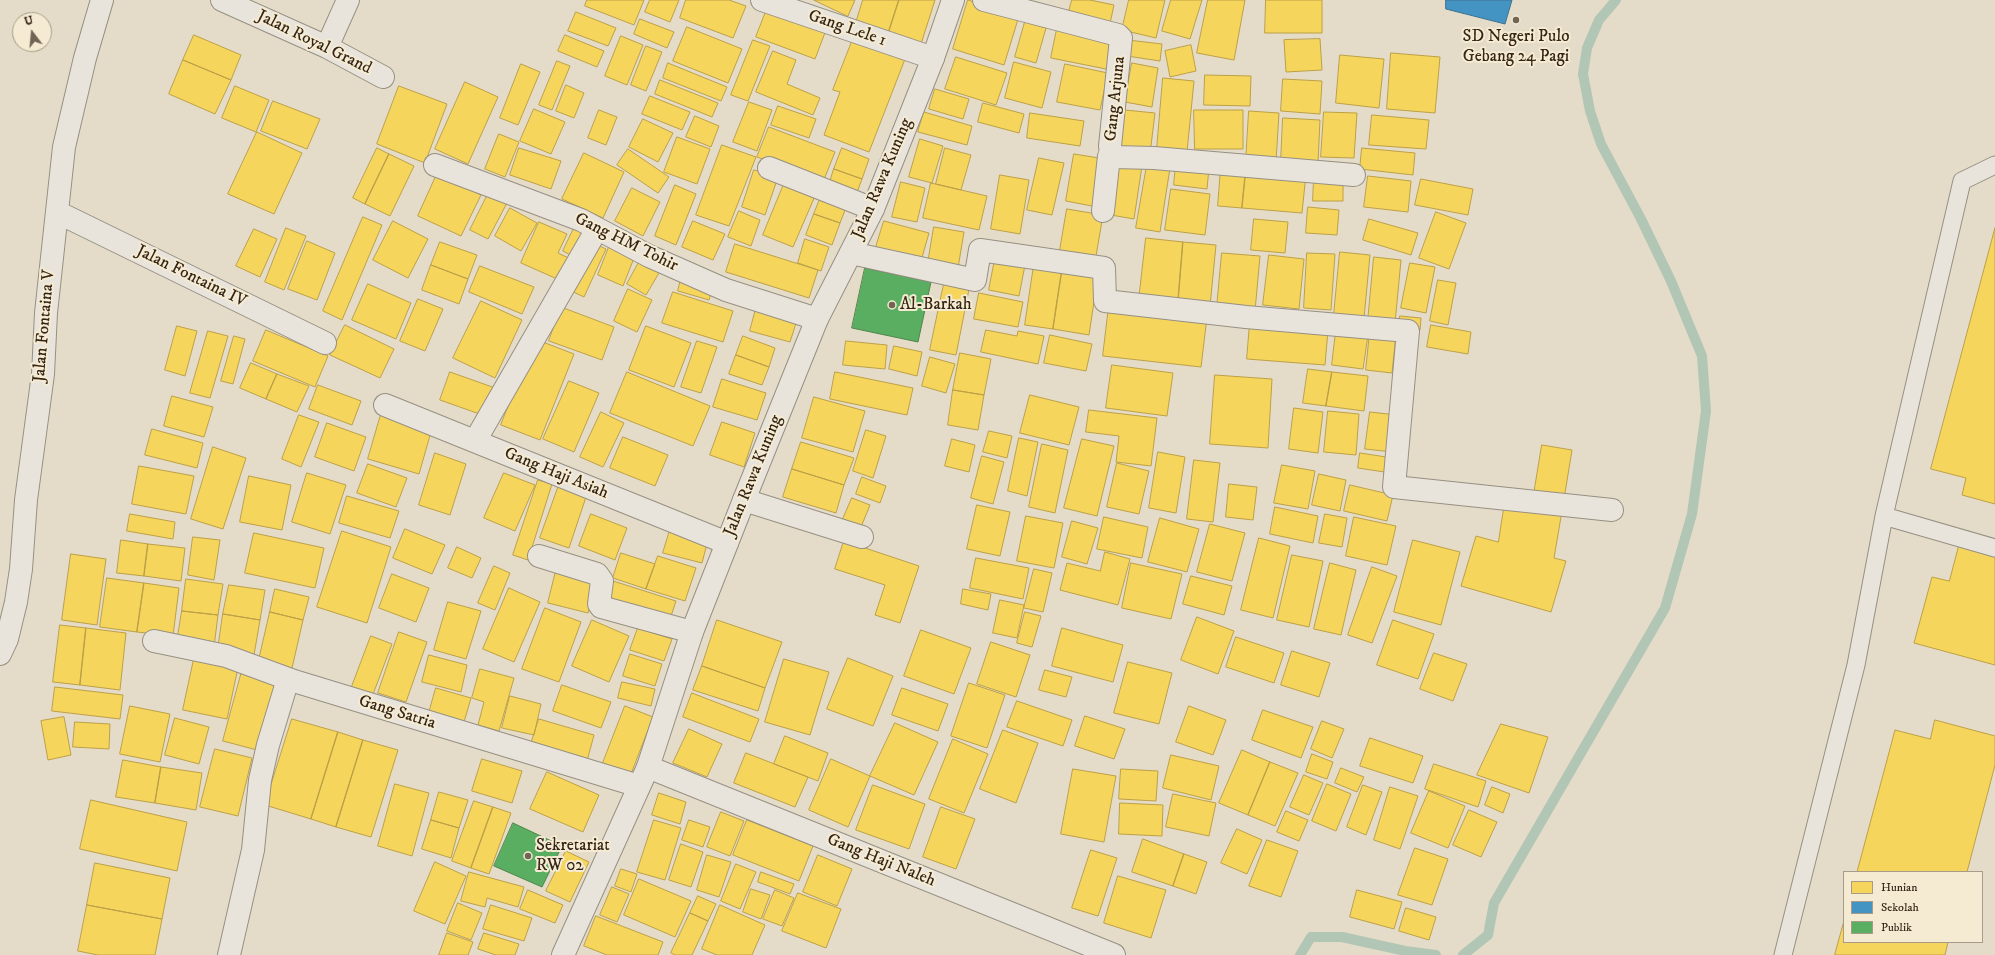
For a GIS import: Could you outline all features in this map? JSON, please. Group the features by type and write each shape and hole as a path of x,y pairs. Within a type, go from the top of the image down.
{"street":[{"name":"Jalan Fontaina V","path":"0,654 7,639 16,602 21,568 26,500 43,374 46,313 64,147 85,58 102,0"},
{"name":"Jalan Royal Grand","path":"222,0 327,48 383,77"},
{"path":"327,48 348,0"},
{"name":"Gang Lele 1","path":"762,0 933,58"},
{"name":"Jalan Rawa Kuning","path":"568,954 648,766 692,632 817,319 873,209 933,58 954,0"},
{"name":"Gang Arjuna","path":"984,0 1118,35 1121,38 1110,146 1113,156 1123,159 1154,158 1354,175"},
{"path":"1103,211 1107,164 1109,156 1113,156"},
{"name":"Gang HM Tohir","path":"435,165 581,220 649,256 726,290 817,319"},
{"path":"769,168 873,209"},
{"name":"Jalan Fontaina IV","path":"57,212 325,343"},
{"path":"475,441 597,229"},
{"path":"851,253 975,280 980,250 1104,268 1105,301 1246,317 1408,331 1394,488 1612,510"},
{"name":"Gang Haji Asiah","path":"385,405 727,543"},
{"path":"744,500 862,537"},
{"path":"539,556 597,574 602,581 599,604 601,607 692,632"},
{"name":"Gang Satria","path":"154,641 226,656 288,679 639,786"},
{"path":"229,955 253,850 260,780 268,745 288,679"},
{"name":"Gang Haji Naleh","path":"648,766 1114,955"}],"lane":[{"path":"1783,955 1856,665 1884,516 1962,181 1995,165"},
{"path":"1884,516 1995,548"}],"building: Hunian":[{"path":"587,0 644,0 634,25 585,6"},
{"path":"650,0 679,0 670,22 645,12"},
{"path":"686,0 729,0 746,6 733,38 680,18"},
{"path":"814,0 855,0 848,16"},
{"path":"863,0 899,0 888,34 856,23"},
{"path":"899,0 935,0 921,44 888,34"},
{"path":"968,0 1019,16 1004,65 953,49"},
{"path":"1072,0 1090,0 1114,5 1109,28 1067,19"},
{"path":"1129,0 1165,0 1156,38 1122,30"},
{"path":"1171,0 1202,0 1190,39 1162,31"},
{"path":"1208,0 1245,0 1234,60 1197,53"},
{"path":"1266,0 1322,0 1322,33 1265,33"},
{"path":"767,9 826,30 815,59 756,37"},
{"path":"576,12 616,28 608,46 568,31"},
{"path":"640,19 674,32 667,48 634,34"},
{"path":"1025,22 1046,28 1036,63 1015,57"},
{"path":"687,27 742,49 728,83 673,61"},
{"path":"1057,29 1116,41 1111,70 1051,58"},
{"path":"194,35 241,55 231,80 183,60"},
{"path":"565,35 604,51 597,67 558,51"},
{"path":"621,36 643,45 627,85 605,76"},
{"path":"853,39 905,59 869,152 824,135 840,92 833,90"},
{"path":"1320,39 1322,70 1286,72 1284,40"},
{"path":"753,40 770,46 748,101 731,95"},
{"path":"1128,40 1162,44 1160,61 1127,56"},
{"path":"1191,45 1196,71 1170,77 1165,51"},
{"path":"646,46 662,52 646,91 631,85"},
{"path":"773,51 796,60 787,84 820,98 813,115 756,92"},
{"path":"1391,53 1440,57 1435,113 1387,109"},
{"path":"1340,55 1384,59 1379,108 1336,103"},
{"path":"956,57 1007,73 996,105 945,89"},
{"path":"183,60 231,80 215,114 169,94"},
{"path":"557,61 570,66 552,110 539,105"},
{"path":"1014,62 1051,72 1042,108 1005,98"},
{"path":"668,63 727,87 721,101 663,78"},
{"path":"1132,63 1158,68 1152,107 1125,102"},
{"path":"521,64 540,72 518,125 500,118"},
{"path":"1065,64 1108,73 1100,110 1057,102"},
{"path":"1205,75 1251,76 1250,106 1204,105"},
{"path":"1163,78 1194,81 1187,152 1157,149"},
{"path":"1283,79 1322,81 1320,114 1281,111"},
{"path":"660,80 718,103 712,117 655,94"},
{"path":"465,82 498,97 468,164 435,149"},
{"path":"566,85 584,93 574,118 556,111"},
{"path":"235,86 269,100 256,132 222,118"},
{"path":"399,86 447,104 425,163 377,144"},
{"path":"935,89 969,99 963,119 929,109"},
{"path":"650,96 690,112 682,130 642,114"},
{"path":"273,101 320,119 307,149 261,131"},
{"path":"749,102 772,110 757,151 733,142"},
{"path":"983,103 1024,114 1019,133 978,122"},
{"path":"778,106 816,119 809,138 771,125"},
{"path":"534,109 565,122 551,154 520,141"},
{"path":"599,110 617,117 606,145 588,138"},
{"path":"1125,110 1155,113 1150,154 1120,150"},
{"path":"1194,110 1243,110 1243,149 1195,149"},
{"path":"1249,111 1279,113 1276,162 1246,161"},
{"path":"924,112 972,126 967,145 918,132"},
{"path":"1324,112 1357,113 1354,158 1321,157"},
{"path":"1030,113 1084,121 1080,146 1027,138"},
{"path":"1372,115 1429,120 1426,149 1369,145"},
{"path":"695,116 719,126 711,147 686,137"},
{"path":"1283,118 1320,120 1318,163 1281,161"},
{"path":"643,119 673,133 658,162 629,147"},
{"path":"769,127 835,152 823,182 757,157"},
{"path":"257,132 302,153 274,214 228,194"},
{"path":"499,134 519,142 505,177 485,169"},
{"path":"677,137 710,149 697,184 664,172"},
{"path":"920,139 943,146 932,183 909,177"},
{"path":"722,145 756,157 729,226 696,215"},
{"path":"377,148 389,154 365,204 353,198"},
{"path":"519,148 561,161 551,189 510,175"},
{"path":"842,148 869,159 862,179 834,169"},
{"path":"945,148 971,155 961,190 936,184"},
{"path":"1362,148 1415,153 1413,175 1360,169"},
{"path":"628,149 669,177 658,193 617,165"},
{"path":"584,153 624,172 603,218 562,199"},
{"path":"389,154 414,166 390,216 365,204"},
{"path":"1074,154 1105,159 1097,207 1066,201"},
{"path":"1039,158 1064,163 1052,215 1027,210"},
{"path":"1113,162 1142,166 1134,219 1105,214"},
{"path":"1176,164 1209,168 1207,189 1174,185"},
{"path":"1147,165 1170,168 1160,232 1136,228"},
{"path":"1221,168 1246,169 1242,208 1218,206"},
{"path":"834,169 862,179 856,195 829,185"},
{"path":"1246,169 1306,174 1302,213 1242,208"},
{"path":"754,170 778,177 765,215 742,207"},
{"path":"437,174 481,195 461,236 418,216"},
{"path":"1000,175 1029,180 1020,234 991,229"},
{"path":"1368,176 1411,181 1408,212 1364,207"},
{"path":"1314,178 1343,178 1343,201 1313,201"},
{"path":"1421,179 1473,189 1468,215 1415,205"},
{"path":"901,182 925,188 917,222 892,217"},
{"path":"931,183 987,196 979,230 923,218"},
{"path":"784,184 815,196 793,247 763,235"},
{"path":"675,185 696,194 676,245 655,236"},
{"path":"632,188 660,202 643,236 615,221"},
{"path":"1171,189 1210,194 1205,235 1165,230"},
{"path":"488,194 507,203 488,239 470,230"},
{"path":"822,194 847,205 840,223 814,214"},
{"path":"1308,207 1339,210 1337,235 1306,233"},
{"path":"510,208 537,223 521,251 495,236"},
{"path":"1067,209 1103,215 1095,262 1059,256"},
{"path":"739,211 760,220 751,246 728,237"},
{"path":"1436,212 1466,223 1449,269 1419,258"},
{"path":"814,214 840,223 832,245 806,235"},
{"path":"363,217 382,225 342,320 323,311"},
{"path":"1254,219 1288,222 1285,253 1251,250"},
{"path":"1369,219 1418,233 1411,255 1363,240"},
{"path":"393,221 428,239 408,278 373,260"},
{"path":"693,221 725,234 713,260 682,247"},
{"path":"884,221 929,233 921,261 876,247"},
{"path":"539,222 567,234 558,253 575,261 564,282 521,263"},
{"path":"577,222 592,229 578,259 563,251"},
{"path":"934,227 964,232 958,268 928,263"},
{"path":"286,228 306,236 284,290 265,282"},
{"path":"1995,228 1995,504 1962,495 1966,478 1931,469"},
{"path":"254,229 277,239 260,277 236,266"},
{"path":"1146,238 1183,242 1178,303 1139,300"},
{"path":"805,239 829,247 821,271 798,263"},
{"path":"307,241 335,253 317,300 288,289"},
{"path":"440,242 477,255 468,279 431,265"},
{"path":"591,242 606,249 584,297 569,290"},
{"path":"611,242 636,253 623,286 598,275"},
{"path":"1183,242 1216,245 1210,306 1178,303"},
{"path":"735,244 818,270 809,298 726,272"},
{"path":"1340,252 1370,255 1364,318 1334,315"},
{"path":"1222,253 1260,256 1255,311 1217,307"},
{"path":"1307,253 1335,254 1331,310 1304,308"},
{"path":"643,255 663,266 646,295 627,284"},
{"path":"1269,255 1304,259 1299,309 1263,305"},
{"path":"1374,257 1401,260 1395,323 1368,321"},
{"path":"995,259 1025,265 1019,296 989,290"},
{"path":"1410,263 1435,267 1426,313 1401,308"},
{"path":"431,265 468,279 459,304 422,290"},
{"path":"1034,265 1062,270 1053,329 1025,325"},
{"path":"480,266 534,287 522,314 469,292"},
{"path":"1062,270 1098,275 1089,335 1053,329"},
{"path":"682,275 714,284 709,300 678,291"},
{"path":"945,279 970,284 956,355 930,350"},
{"path":"1438,280 1456,283 1448,325 1430,321"},
{"path":"368,284 411,303 396,339 352,320"},
{"path":"628,289 652,300 637,332 614,321"},
{"path":"673,292 733,311 723,342 662,323"},
{"path":"979,293 1023,302 1018,327 974,319"},
{"path":"418,299 443,309 425,351 400,341"},
{"path":"481,301 522,320 495,378 453,358"},
{"path":"757,305 798,317 790,342 750,331"},
{"path":"1109,306 1207,317 1201,367 1103,356"},
{"path":"561,307 614,327 602,360 549,341"},
{"path":"1400,316 1421,318 1420,330 1399,328"},
{"path":"1250,323 1328,330 1325,365 1247,359"},
{"path":"345,325 394,349 380,378 330,355"},
{"path":"1431,325 1471,332 1468,354 1427,347"},
{"path":"177,326 197,331 185,376 165,370"},
{"path":"646,326 691,343 674,387 629,370"},
{"path":"266,330 328,356 315,387 253,361"},
{"path":"986,330 1017,336 1018,331 1044,336 1038,364 981,352"},
{"path":"208,331 228,336 210,398 190,393"},
{"path":"1336,331 1368,335 1363,369 1332,365"},
{"path":"1370,332 1396,335 1392,373 1366,370"},
{"path":"1050,335 1092,344 1086,371 1044,363"},
{"path":"234,336 245,339 233,384 221,381"},
{"path":"743,336 775,348 769,367 736,355"},
{"path":"535,339 574,354 540,440 501,425"},
{"path":"697,341 717,347 701,393 681,387"},
{"path":"846,341 887,345 885,369 843,365"},
{"path":"894,346 922,352 917,376 889,369"},
{"path":"960,353 991,359 984,395 953,390"},
{"path":"736,355 769,367 762,385 729,374"},
{"path":"930,357 955,364 946,393 922,386"},
{"path":"251,363 277,374 266,399 240,388"},
{"path":"1112,365 1173,373 1167,416 1106,408"},
{"path":"1308,369 1332,372 1326,406 1303,403"},
{"path":"450,372 498,389 488,417 440,400"},
{"path":"627,372 710,406 693,446 610,413"},
{"path":"835,372 913,388 907,415 830,399"},
{"path":"1332,372 1368,376 1364,411 1326,406"},
{"path":"277,374 309,386 297,412 266,399"},
{"path":"1215,375 1272,379 1268,448 1210,444"},
{"path":"722,379 766,393 757,420 713,407"},
{"path":"569,381 599,393 574,452 543,439"},
{"path":"318,385 361,401 352,425 309,409"},
{"path":"953,390 984,395 978,430 948,425"},
{"path":"1030,395 1079,407 1069,445 1020,433"},
{"path":"172,396 213,407 204,437 164,426"},
{"path":"814,397 865,411 853,452 802,438"},
{"path":"1294,408 1323,412 1318,453 1289,449"},
{"path":"1089,410 1157,418 1151,466 1116,462 1119,436 1086,432"},
{"path":"382,411 433,425 419,474 368,459"},
{"path":"1328,411 1359,414 1356,455 1324,452"},
{"path":"601,412 624,423 603,467 580,457"},
{"path":"1370,412 1397,415 1393,452 1365,449"},
{"path":"299,415 319,422 301,467 282,459"},
{"path":"722,422 755,433 744,467 710,455"},
{"path":"327,423 366,437 354,471 315,457"},
{"path":"152,429 203,443 197,468 145,455"},
{"path":"866,430 886,436 873,478 853,471"},
{"path":"989,431 1012,436 1007,458 983,452"},
{"path":"623,437 668,455 655,486 610,468"},
{"path":"1019,438 1038,442 1027,496 1008,491"},
{"path":"952,439 975,445 969,472 945,466"},
{"path":"1082,439 1114,446 1097,516 1064,508"},
{"path":"801,442 854,458 844,485 792,469"},
{"path":"1042,444 1068,450 1055,513 1029,507"},
{"path":"1542,445 1572,450 1564,499 1534,494"},
{"path":"213,447 246,458 223,529 191,519"},
{"path":"1158,452 1185,457 1176,513 1149,508"},
{"path":"435,453 466,464 450,515 419,505"},
{"path":"1360,453 1393,458 1391,473 1358,468"},
{"path":"982,456 1004,462 993,504 971,498"},
{"path":"1194,460 1220,463 1213,522 1187,519"},
{"path":"1117,463 1149,471 1139,514 1107,507"},
{"path":"368,464 407,478 396,507 357,493"},
{"path":"1282,465 1315,471 1308,509 1274,503"},
{"path":"139,466 194,476 186,514 132,504"},
{"path":"792,469 844,485 836,513 783,497"},
{"path":"307,473 346,485 330,534 292,522"},
{"path":"504,473 535,485 515,531 484,518"},
{"path":"1319,474 1346,480 1340,511 1312,505"},
{"path":"249,476 291,485 282,530 240,522"},
{"path":"862,477 886,486 880,503 856,494"},
{"path":"538,480 552,484 528,560 513,555"},
{"path":"1229,484 1257,487 1253,520 1226,517"},
{"path":"559,485 587,494 569,548 540,538"},
{"path":"1350,485 1393,495 1387,521 1344,511"},
{"path":"347,496 399,511 390,538 339,523"},
{"path":"852,498 870,505 861,527 843,519"},
{"path":"1505,502 1562,511 1554,558 1566,561 1551,612 1461,586 1476,536 1498,542"},
{"path":"977,505 1010,512 1000,556 967,549"},
{"path":"1275,507 1318,516 1313,543 1270,534"},
{"path":"130,514 175,522 173,539 127,531"},
{"path":"591,514 627,528 615,560 579,546"},
{"path":"1325,514 1347,518 1342,547 1319,543"},
{"path":"1026,516 1063,523 1054,568 1017,561"},
{"path":"1104,517 1148,527 1142,558 1097,549"},
{"path":"1354,517 1396,526 1387,565 1346,556"},
{"path":"1160,518 1199,529 1187,572 1148,562"},
{"path":"1072,521 1098,528 1087,564 1062,557"},
{"path":"1210,524 1245,533 1232,581 1197,572"},
{"path":"405,529 445,545 432,574 393,558"},
{"path":"670,530 708,540 702,563 663,553"},
{"path":"342,531 391,547 367,623 317,607"},
{"path":"254,533 324,548 315,588 245,573"},
{"path":"193,537 220,540 214,580 188,575"},
{"path":"1259,538 1290,546 1273,618 1241,610"},
{"path":"121,540 148,544 144,576 117,573"},
{"path":"1413,540 1460,552 1441,625 1394,612"},
{"path":"844,541 919,566 900,623 875,615 885,585 835,569"},
{"path":"148,544 185,548 181,581 144,576"},
{"path":"1959,546 1995,555 1995,665 1914,643 1932,577 1949,581"},
{"path":"457,547 481,558 472,578 448,568"},
{"path":"1105,552 1130,559 1118,605 1060,590 1067,563 1100,571"},
{"path":"621,553 655,564 646,589 613,578"},
{"path":"71,554 106,559 97,625 62,620"},
{"path":"1292,555 1323,561 1309,627 1277,620"},
{"path":"658,556 696,568 685,601 646,589"},
{"path":"976,558 1029,568 1023,599 970,588"},
{"path":"1131,563 1182,574 1171,619 1122,608"},
{"path":"1330,563 1356,570 1341,635 1314,629"},
{"path":"494,566 510,573 495,610 478,603"},
{"path":"1372,567 1397,576 1372,643 1348,635"},
{"path":"1034,569 1052,573 1043,612 1024,608"},
{"path":"556,571 596,581 588,613 548,603"},
{"path":"392,574 429,588 416,622 379,608"},
{"path":"1191,576 1232,586 1224,615 1183,604"},
{"path":"107,578 144,583 137,632 100,627"},
{"path":"186,579 223,584 218,615 182,611"},
{"path":"610,580 676,601 669,622 604,600"},
{"path":"144,583 179,588 173,636 137,632"},
{"path":"229,585 265,590 260,620 223,614"},
{"path":"509,588 540,602 514,662 483,649"},
{"path":"275,589 309,597 303,620 270,612"},
{"path":"963,589 991,594 988,610 961,604"},
{"path":"1000,600 1024,605 1017,638 993,633"},
{"path":"448,602 481,611 466,659 434,650"},
{"path":"545,608 581,622 559,682 522,669"},
{"path":"182,611 218,615 214,647 177,642"},
{"path":"270,612 303,620 292,668 259,660"},
{"path":"1025,612 1041,616 1032,647 1017,643"},
{"path":"223,614 260,620 254,655 218,649"},
{"path":"1197,617 1234,631 1218,674 1181,660"},
{"path":"592,620 629,636 609,682 572,666"},
{"path":"717,620 782,642 765,688 702,666"},
{"path":"1393,620 1434,634 1418,679 1377,665"},
{"path":"60,625 86,628 80,685 53,682"},
{"path":"86,628 126,633 120,690 80,685"},
{"path":"638,628 672,639 664,661 630,650"},
{"path":"1062,628 1123,645 1113,682 1052,666"},
{"path":"921,630 971,648 954,694 904,676"},
{"path":"399,632 427,642 406,702 378,693"},
{"path":"371,636 392,644 372,697 351,689"},
{"path":"1236,637 1284,653 1274,683 1226,667"},
{"path":"991,642 1030,655 1016,697 977,684"},
{"path":"1292,651 1330,663 1319,697 1281,685"},
{"path":"1434,653 1467,664 1453,701 1420,689"},
{"path":"630,654 662,664 655,686 623,676"},
{"path":"429,655 467,665 461,692 422,682"},
{"path":"848,658 893,676 873,726 827,709"},
{"path":"194,659 238,668 227,719 183,710"},
{"path":"784,659 829,672 810,735 765,722"},
{"path":"1128,662 1172,673 1159,724 1114,713"},
{"path":"702,666 765,688 758,711 693,690"},
{"path":"480,669 514,678 499,731 478,725 484,702 472,698"},
{"path":"1045,670 1072,677 1066,697 1039,690"},
{"path":"242,671 276,680 257,750 223,741"},
{"path":"622,682 655,689 651,706 618,698"},
{"path":"969,683 1005,695 987,748 951,736"},
{"path":"562,685 611,702 601,728 553,711"},
{"path":"55,687 123,695 120,719 52,711"},
{"path":"436,688 471,698 464,722 429,713"},
{"path":"902,688 948,704 938,731 892,715"},
{"path":"692,693 759,719 750,742 683,717"},
{"path":"510,696 541,704 534,735 502,728"},
{"path":"1017,701 1072,720 1063,746 1007,727"},
{"path":"130,706 170,714 160,762 120,754"},
{"path":"625,706 653,717 629,779 601,768"},
{"path":"1189,706 1226,720 1213,755 1176,742"},
{"path":"1263,710 1313,727 1301,758 1252,740"},
{"path":"1085,716 1125,729 1114,759 1075,746"},
{"path":"64,717 71,755 48,760 41,721"},
{"path":"175,718 209,727 199,764 165,755"},
{"path":"292,719 338,732 311,819 265,805"},
{"path":"539,719 594,735 587,761 531,744"},
{"path":"1935,720 1995,736 1995,765 1967,871 1857,871 1895,730 1930,739"},
{"path":"1322,721 1344,729 1332,758 1311,749"},
{"path":"75,722 110,724 109,749 73,747"},
{"path":"895,723 938,742 914,795 870,776"},
{"path":"1501,724 1548,737 1529,793 1477,775"},
{"path":"689,729 722,744 707,777 673,763"},
{"path":"1003,730 1038,743 1016,803 980,789"},
{"path":"338,732 363,740 336,827 311,819"},
{"path":"785,736 828,753 818,781 774,764"},
{"path":"1370,738 1423,756 1413,783 1360,766"},
{"path":"953,739 988,754 964,813 929,799"},
{"path":"363,740 398,750 371,837 336,827"},
{"path":"215,749 252,758 238,816 200,807"},
{"path":"1242,750 1270,762 1248,815 1219,803"},
{"path":"746,753 808,777 795,807 734,783"},
{"path":"1312,754 1333,762 1327,779 1306,772"},
{"path":"1171,755 1219,766 1211,800 1163,788"},
{"path":"482,759 522,771 512,803 472,791"},
{"path":"831,759 870,776 848,827 809,810"},
{"path":"123,760 161,767 155,803 116,797"},
{"path":"1270,762 1298,773 1275,826 1248,815"},
{"path":"1434,764 1486,781 1478,807 1425,789"},
{"path":"161,767 202,773 196,810 155,803"},
{"path":"1341,768 1364,777 1357,792 1335,783"},
{"path":"1073,769 1116,776 1104,842 1061,834"},
{"path":"1121,769 1158,771 1156,801 1119,799"},
{"path":"547,772 599,795 583,832 530,809"},
{"path":"1304,775 1323,783 1309,815 1290,807"},
{"path":"395,784 429,793 412,856 378,846"},
{"path":"1327,784 1351,794 1336,831 1312,821"},
{"path":"873,785 925,804 909,849 856,830"},
{"path":"1363,785 1382,792 1366,835 1347,827"},
{"path":"1390,787 1418,796 1400,849 1374,840"},
{"path":"1492,787 1510,794 1503,813 1485,805"},
{"path":"1429,791 1465,806 1448,848 1411,833"},
{"path":"439,792 468,800 459,828 431,820"},
{"path":"659,793 686,802 680,824 652,815"},
{"path":"1173,794 1216,803 1209,836 1166,827"},
{"path":"91,800 187,822 177,871 80,849"},
{"path":"474,801 493,807 471,868 452,861"},
{"path":"1120,803 1163,805 1162,836 1119,834"},
{"path":"493,807 511,813 489,874 471,868"},
{"path":"941,807 975,819 956,869 923,857"},
{"path":"1469,810 1497,822 1481,857 1453,845"},
{"path":"1286,811 1308,820 1299,841 1277,832"},
{"path":"721,812 744,821 730,856 707,847"},
{"path":"431,820 459,828 451,858 422,849"},
{"path":"654,820 681,828 665,880 637,872"},
{"path":"689,820 710,827 703,847 682,840"},
{"path":"747,820 813,846 799,881 733,855"},
{"path":"1237,829 1262,840 1247,874 1221,863"},
{"path":"1143,839 1184,854 1173,886 1132,872"},
{"path":"1267,840 1298,851 1281,897 1249,886"},
{"path":"681,844 703,852 691,887 669,880"},
{"path":"1415,848 1448,859 1432,905 1398,895"},
{"path":"1091,850 1117,858 1098,916 1072,908"},
{"path":"566,851 589,862 570,902 546,891"},
{"path":"1184,854 1207,862 1196,894 1173,886"},
{"path":"707,855 731,862 719,897 697,890"},
{"path":"818,855 852,869 837,906 803,892"},
{"path":"435,862 466,876 445,924 414,911"},
{"path":"95,863 170,878 162,919 87,905"},
{"path":"736,864 756,872 740,909 721,901"},
{"path":"621,869 637,874 631,892 615,886"},
{"path":"469,872 524,887 518,907 487,898 485,907 461,901"},
{"path":"761,872 794,884 790,894 758,882"},
{"path":"1118,876 1166,890 1151,938 1104,923"},
{"path":"639,879 691,901 675,937 624,915"},
{"path":"612,887 629,894 617,922 600,915"},
{"path":"751,889 770,895 761,919 743,912"},
{"path":"528,890 563,905 555,923 520,909"},
{"path":"775,890 794,898 782,926 763,919"},
{"path":"1357,890 1402,902 1394,929 1350,917"},
{"path":"798,893 841,909 826,948 782,931"},
{"path":"698,896 716,904 708,921 690,913"},
{"path":"458,903 482,913 471,940 447,931"},
{"path":"87,905 162,919 155,955 98,955 78,951"},
{"path":"491,905 532,918 524,941 483,929"},
{"path":"720,905 765,925 752,955 717,955 702,949"},
{"path":"1406,908 1436,917 1429,940 1399,931"},
{"path":"690,913 708,921 692,955 675,955 671,953"},
{"path":"596,916 663,942 658,955 607,955 584,946"},
{"path":"1843,925 1843,943 1948,943 1945,955 1835,955"},
{"path":"447,933 473,942 468,955 439,955"},
{"path":"484,933 519,944 515,955 496,955 478,949"}],"building: Sekolah":[{"path":"1446,0 1512,0 1505,24 1446,9"}],"building: Publik":[{"name":"Al-Barkah","path":"865,268 931,282 918,342 852,328"},
{"name":"Sekretariat RW 02","path":"513,823 562,846 542,887 494,866"}],"waterway":[{"path":"1463,955 1488,935 1494,903 1665,608 1692,514 1706,411 1702,356 1671,281 1641,219 1601,144 1590,111 1583,74 1587,48 1599,20 1616,0"},
{"path":"1300,955 1311,937 1342,937 1405,951 1436,955"}],"place":[{"name":"SD Negeri Pulo Gebang 24 Pagi","path":"1516,20"},
{"name":"Al-Barkah","path":"892,305"},
{"name":"Sekretariat RW 02","path":"528,856"}]}
